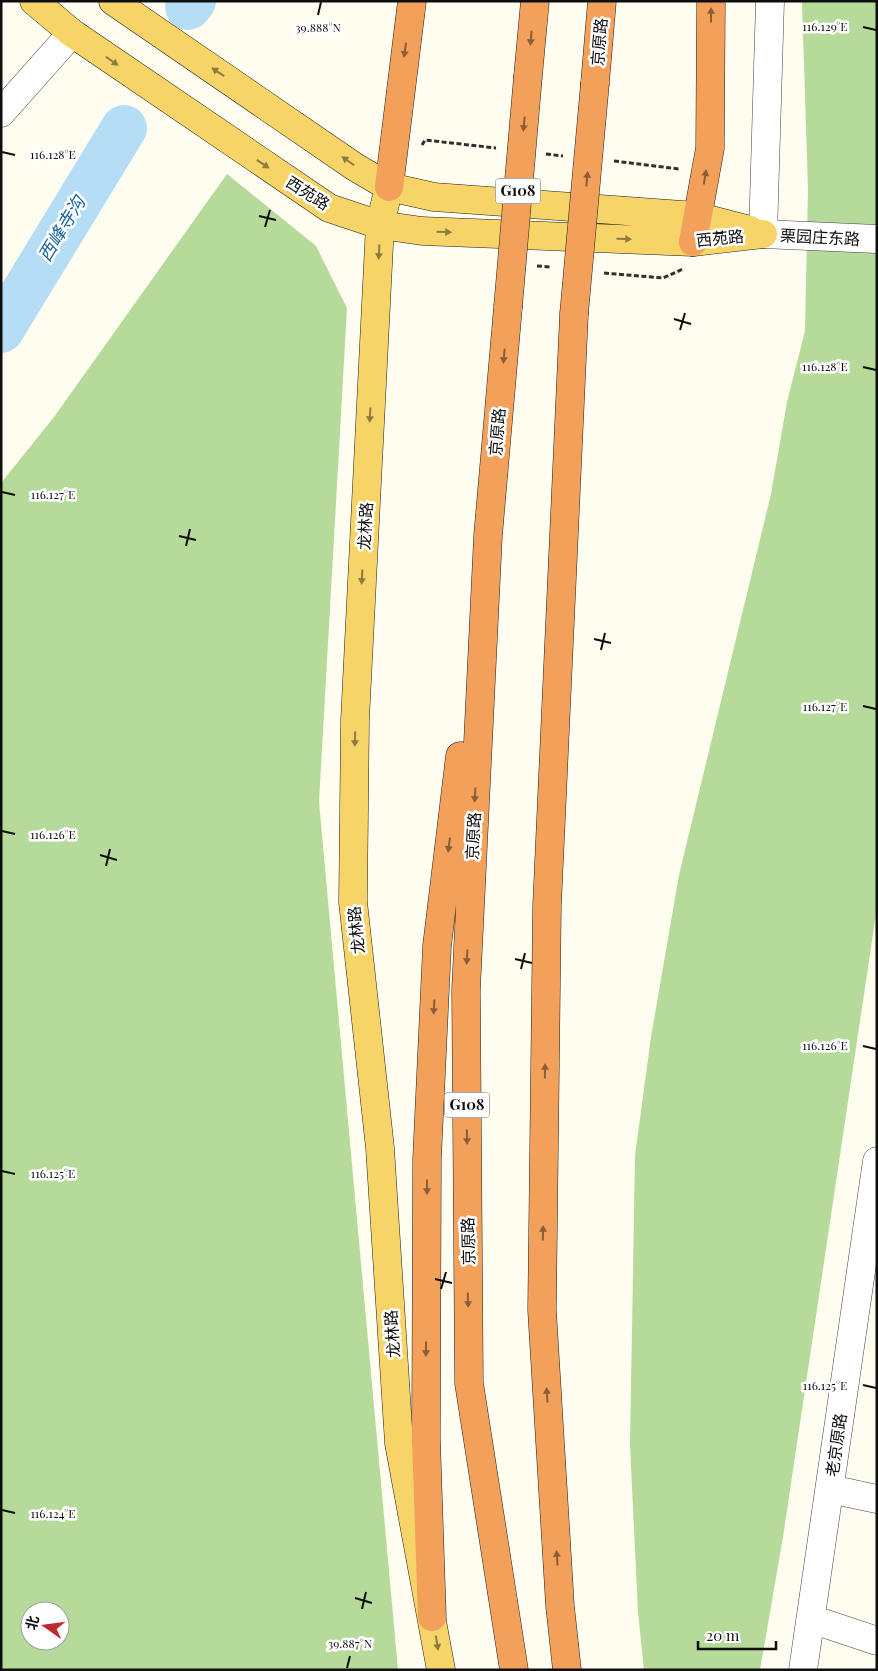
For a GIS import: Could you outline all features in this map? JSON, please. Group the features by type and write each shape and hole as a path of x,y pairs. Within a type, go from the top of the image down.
{"highway":[{"path":"389,187 412,1"},
{"name":"京原路","path":"514,1670 469,1382 466,990 488,536 535,1"},
{"name":"京原路","path":"566,1670 560,1606 542,1310 547,906 574,314 602,1"},
{"path":"695,229 710,148 711,1"},
{"path":"432,1617 426,1439 427,1159 437,946 488,536"}],"main road":[{"name":"西苑路","path":"34,1 72,33 222,137 329,208 380,225 422,231 695,229"},
{"name":"西苑路","path":"113,1 355,166 389,187 434,197 695,229 763,234"},
{"name":"龙林路","path":"389,187 380,225 355,720 353,902 380,1148 399,1443 441,1670"},
{"path":"560,1606 576,1670"}],"street":[{"path":"763,234 770,1"},
{"path":"1,113 72,33"},
{"name":"栗园庄东路","path":"763,234 877,239"},
{"name":"老京原路","path":"803,1670 877,1161"},
{"path":"830,1489 877,1499"},
{"path":"810,1619 877,1641"}],"green space":[{"path":"802,1 877,1 877,907 783,1537 760,1670 644,1670 638,1612 630,1445 635,1156 651,1037 679,875 771,494 787,402 805,331 808,189"},
{"path":"227,174 316,246 347,308 319,802 398,1670 1,1670 1,483 54,417"}],"waterway":[{"name":"西峰寺沟","path":"188,7 193,1"},
{"name":"西峰寺沟","path":"1,330 124,128"}]}
